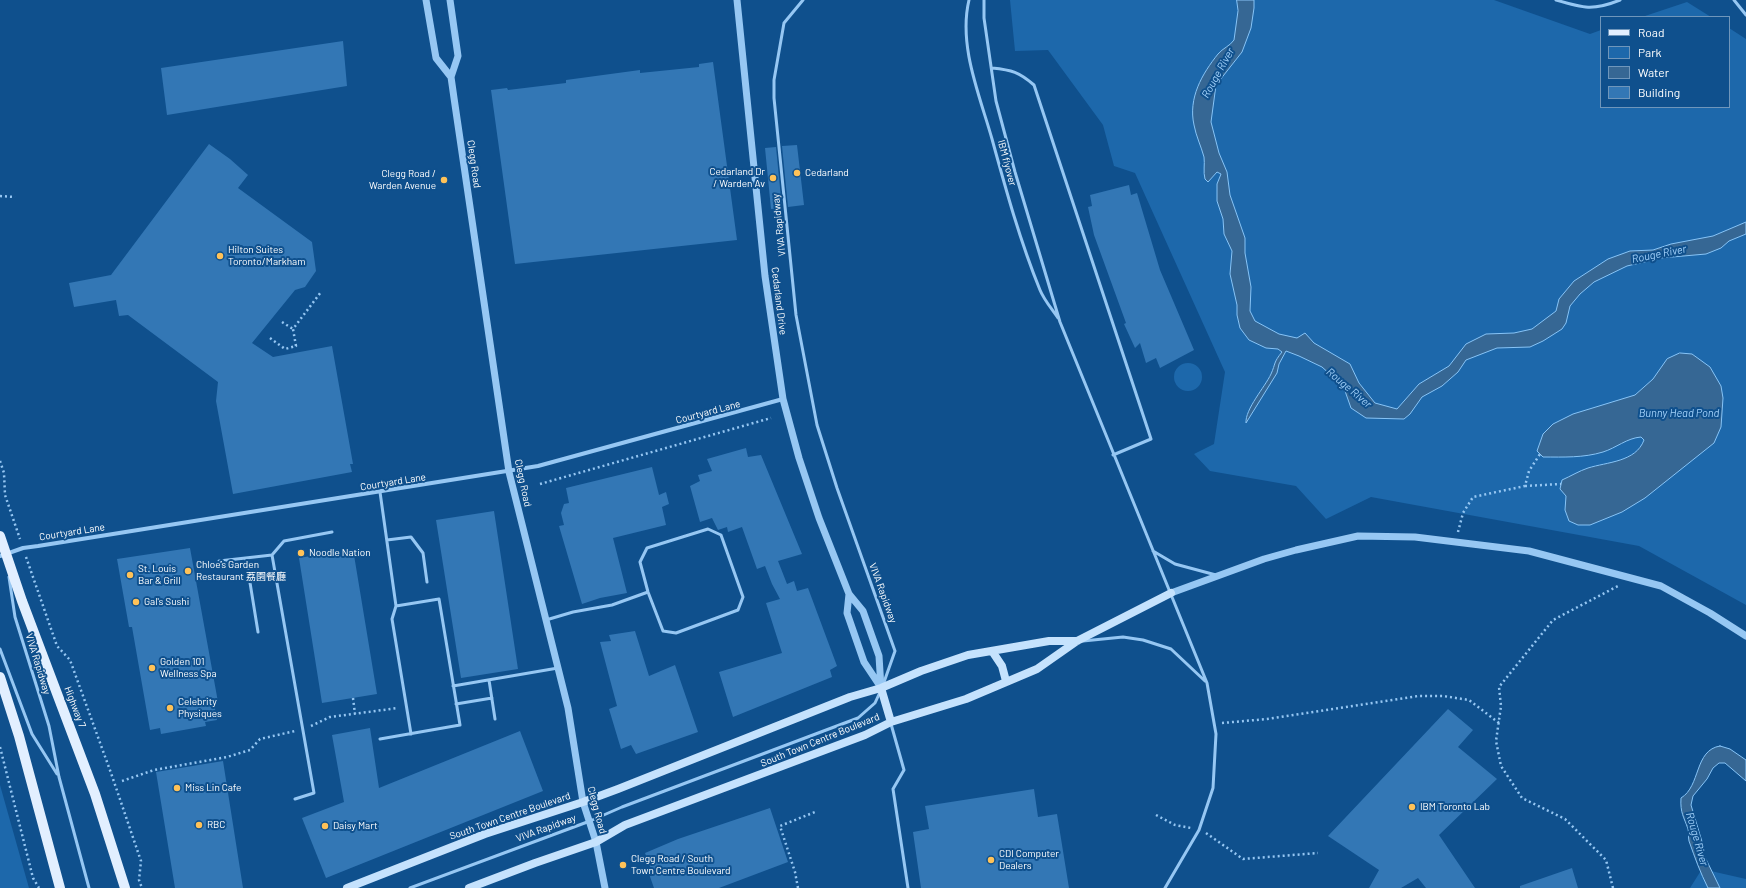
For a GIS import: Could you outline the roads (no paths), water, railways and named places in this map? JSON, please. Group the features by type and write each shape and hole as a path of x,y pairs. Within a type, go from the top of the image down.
{"main road":[{"name":"Highway 7","path":"0,536 3,555 22,601 95,794 125,888"},
{"name":"South Town Centre Boulevard","path":"468,888 596,842 625,826 832,748 865,735 891,722 966,699 1038,669 1077,641 1171,593"},
{"name":"South Town Centre Boulevard","path":"347,888 485,834 583,802 850,697 881,688 968,655 1049,641 1077,641"},
{"path":"992,651 1002,666 1006,682"},
{"path":"0,677 19,736 60,888"},
{"name":"Cedarland Drive","path":"881,688 891,722"}],"street":[{"name":"Clegg Road","path":"426,0 436,58 451,77"},
{"name":"Clegg Road","path":"450,0 458,56 451,77 509,472 568,708 583,802 596,842 605,888"},
{"name":"Cedarland Drive","path":"737,0 765,276 783,400 799,458 819,518 849,594 864,611 879,656 881,688"},
{"name":"Courtyard Lane","path":"3,555 23,548 96,536 509,472 546,464 783,400"},
{"path":"1171,593 1264,559 1358,536 1415,537 1529,551 1661,586 1746,636"},
{"name":"Cedarland Drive","path":"849,594 847,613 864,662 881,688"}],"lane":[{"name":"VIVA Rapidway","path":"410,888 590,821 626,805 858,718 875,703 895,652 837,488 817,425 796,315 774,98 774,80 784,24 803,0"},
{"name":"IBM flyover","path":"969,0 967,41 972,68 1014,219 1041,291 1060,322"},
{"path":"984,0 984,18 996,101 1015,172 1060,322 1207,683 1216,723 1216,758 1213,788 1199,830 1166,888"},
{"path":"1556,0 1582,8 1606,6 1620,0"},
{"path":"1734,0 1746,15"},
{"path":"992,68 1005,69 1022,74 1034,85 1151,439 1113,455"},
{"path":"380,492 396,606 392,619 411,734"},
{"path":"708,530 721,535 743,596 738,610 676,633 663,631 648,592 640,562 647,548 708,530"},
{"path":"219,561 272,555 284,541 332,532"},
{"path":"387,540 411,537 424,553 427,582"},
{"path":"1153,550 1175,564 1218,576"},
{"name":"VIVA Rapidway","path":"3,555 15,617 49,726 59,777 89,888"},
{"path":"272,555 314,793 295,799"},
{"path":"246,558 258,632"},
{"path":"546,620 573,612 612,605 648,592"},
{"path":"380,739 460,725 439,599 396,606"},
{"path":"1077,641 1123,637 1144,640 1171,649 1207,683"},
{"name":"VIVA Rapidway","path":"0,649 32,734 59,777"},
{"path":"454,686 558,668"},
{"path":"489,680 495,719"},
{"path":"456,704 492,698"},
{"path":"891,722 904,770 893,789 908,888"}],"water":[{"name":"Rouge River","path":"1237,0 1254,0 1251,28 1242,52 1216,85 1211,122 1219,153 1227,172 1230,195 1245,238 1245,253 1251,287 1250,311 1255,321 1279,334 1297,338 1305,333 1314,343 1350,364 1359,383 1375,403 1397,409 1419,384 1449,366 1466,344 1486,334 1514,333 1532,329 1556,311 1559,299 1574,281 1608,259 1630,251 1653,250 1671,244 1713,236 1746,222 1746,234 1729,241 1721,248 1706,254 1661,258 1627,266 1594,282 1580,294 1570,306 1566,323 1562,329 1530,347 1497,348 1466,360 1458,372 1442,386 1422,397 1410,414 1404,419 1366,418 1351,408 1345,391 1322,367 1286,351 1279,364 1277,373 1246,423 1252,405 1282,352 1278,349 1266,348 1249,340 1240,328 1237,315 1237,305 1230,274 1232,251 1224,234 1223,219 1217,201 1217,184 1221,174 1217,172 1208,182 1205,179 1204,157 1195,129 1193,115 1195,96 1202,78 1218,54 1234,40 1238,11"},
{"name":"Bunny Head Pond","path":"1680,353 1692,354 1710,367 1721,386 1723,398 1721,427 1714,443 1645,498 1622,512 1590,525 1578,525 1569,521 1565,510 1566,496 1560,489 1562,480 1588,468 1628,457 1635,453 1644,440 1641,437 1636,438 1596,454 1573,457 1543,457 1537,451 1543,434 1553,424 1573,414 1635,395 1653,379 1667,359"},
{"name":"Rouge River","path":"1720,746 1730,749 1746,760 1746,781 1725,763 1719,763 1713,768 1707,779 1693,796 1691,805 1703,845 1703,853 1720,888 1708,888 1689,841 1688,829 1682,811 1681,798 1692,785 1706,754 1712,749"}],"place":[{"name":"Cedarland","path":"797,173"},
{"name":"Cedarland Dr / Warden Av","path":"773,178"},
{"name":"Clegg Road / Warden Avenue","path":"444,180"},
{"name":"Hilton Suites Toronto/Markham","path":"220,256"},
{"name":"Noodle Nation","path":"301,553"},
{"name":"Chloe’s Garden Restaurant 荔園餐廳","path":"188,571"},
{"name":"St. Louis Bar & Grill","path":"130,575"},
{"name":"Gal's Sushi","path":"136,602"},
{"name":"Golden 101 Wellness Spa","path":"152,668"},
{"name":"Celebrity Physiques","path":"170,708"},
{"name":"Miss Lin Cafe","path":"177,788"},
{"name":"IBM Toronto Lab","path":"1412,807"},
{"name":"RBC","path":"199,825"},
{"name":"Daisy Mart","path":"325,826"},
{"name":"CDI Computer Dealers","path":"991,860"},
{"name":"Clegg Road / South Town Centre Boulevard","path":"623,865"}]}
